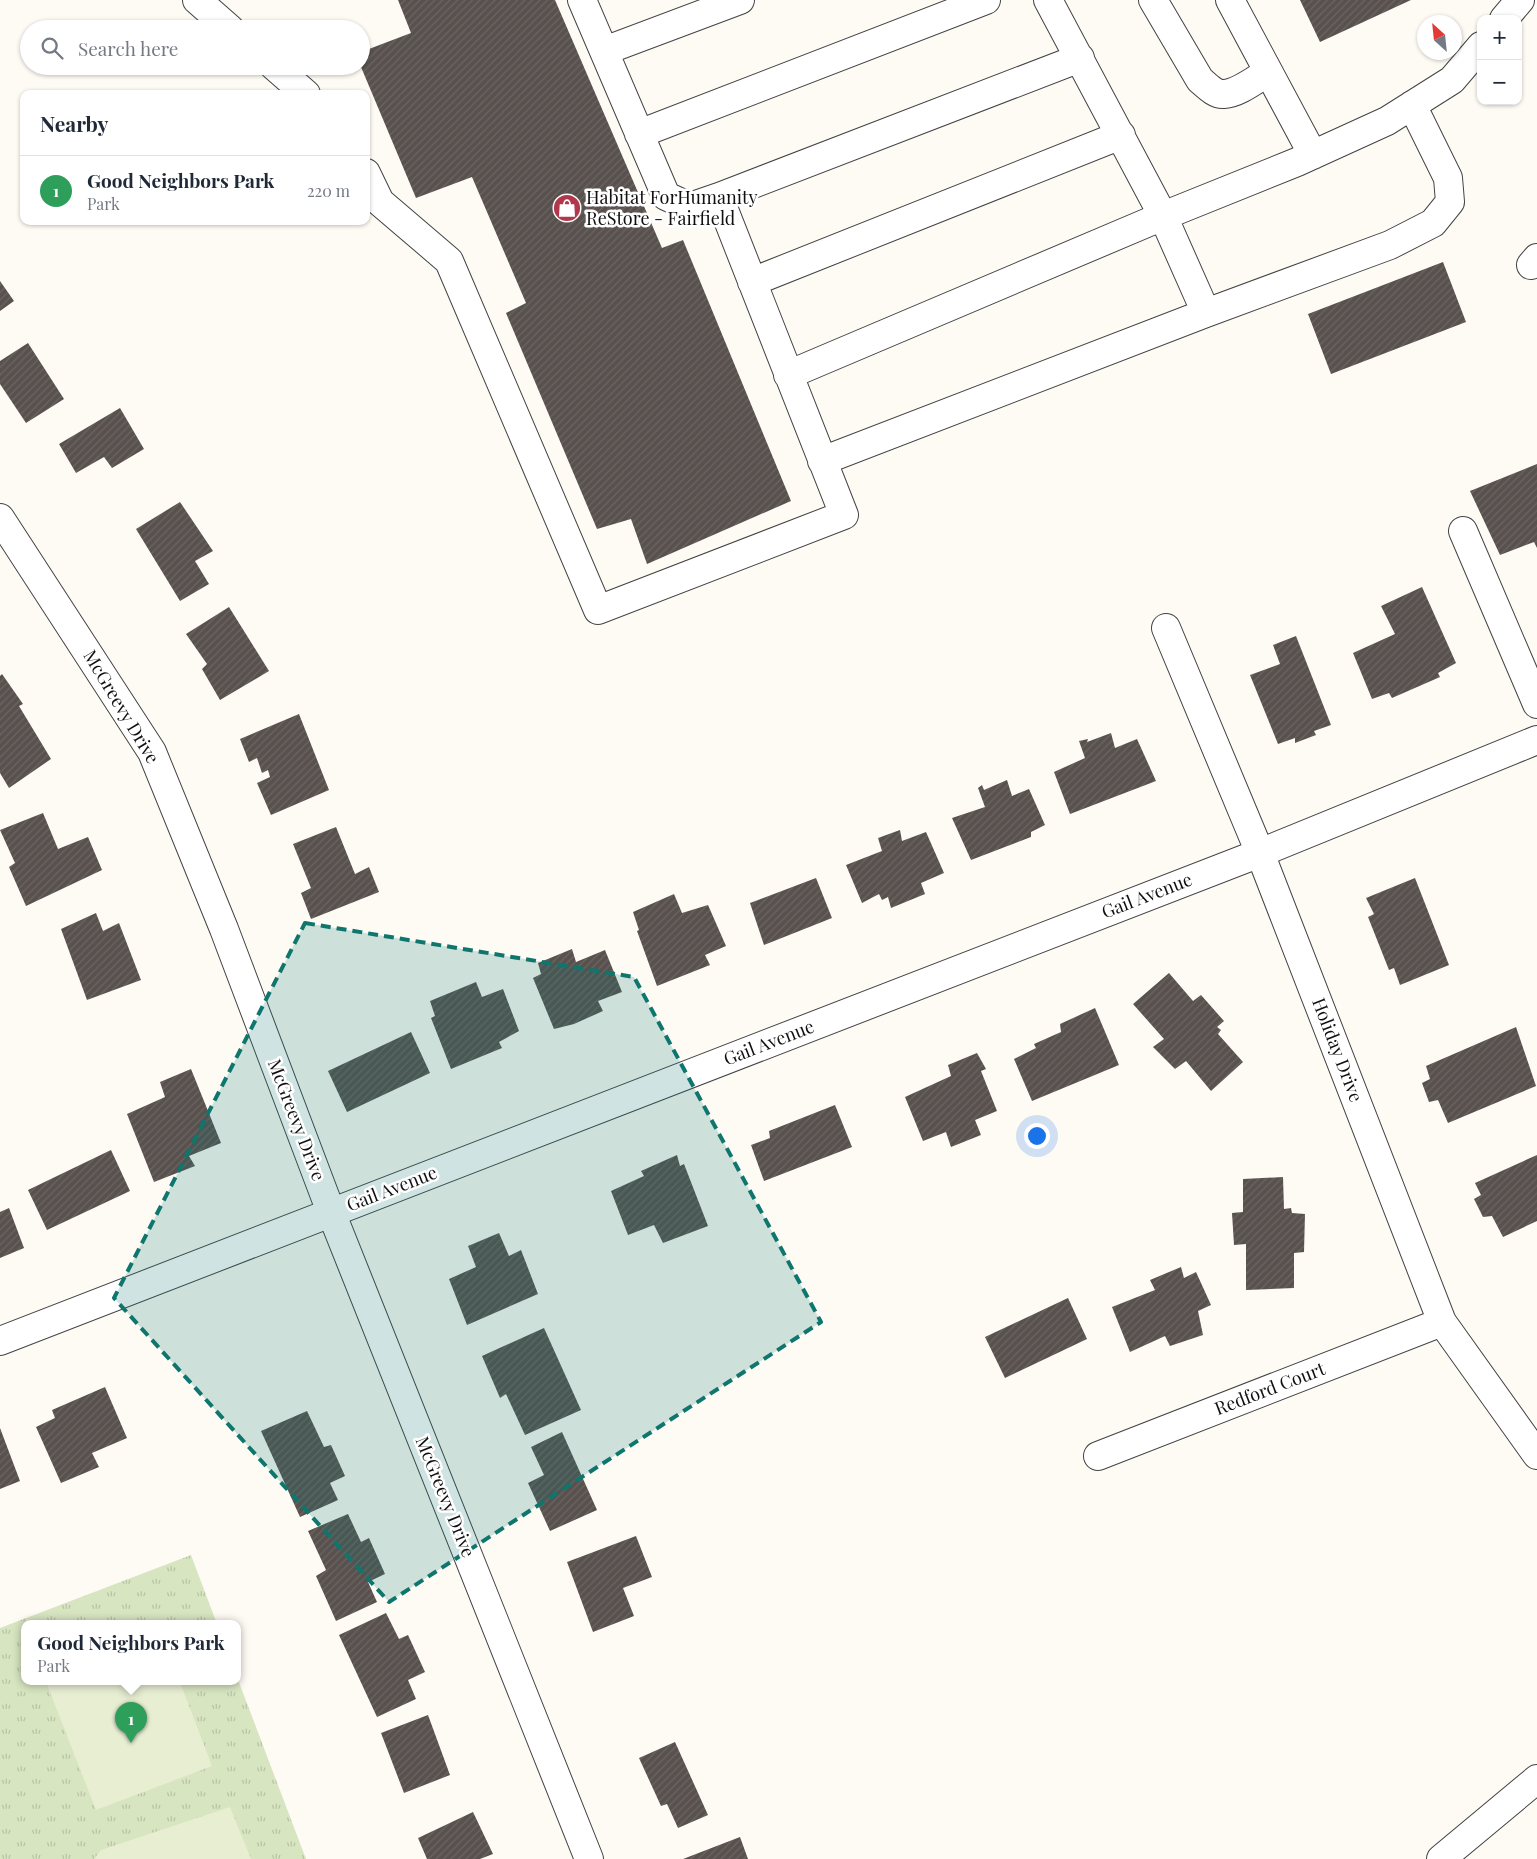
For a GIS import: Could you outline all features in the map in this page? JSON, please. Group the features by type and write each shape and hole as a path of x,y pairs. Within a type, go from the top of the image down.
{"street":[{"path":"197,0 220,20"},
{"path":"582,0 666,196 690,207 1080,58"},
{"path":"604,52 740,0"},
{"path":"640,134 986,0"},
{"path":"1048,0 1163,216 1206,312"},
{"path":"1153,0 1200,80 1212,90 1224,94 1237,90 1268,72"},
{"path":"1230,0 1313,155"},
{"path":"1507,15 1520,0"},
{"path":"788,375 1163,216 1313,155 1387,122 1452,80 1477,51"},
{"path":"284,75 301,90"},
{"path":"822,461 1206,312 1390,245 1433,223 1450,202 1448,178 1412,105"},
{"path":"752,282 1121,135"},
{"path":"370,181 380,202 449,261 598,610 844,515 719,197"},
{"name":"McGreevy Drive","path":"0,518 152,752 224,929 331,1212 589,1859"},
{"path":"1463,531 1537,704"},
{"name":"Holiday Drive","path":"1166,628 1260,853 1442,1322 1537,1455"},
{"name":"Gail Avenue","path":"0,1341 1260,853 1537,740"},
{"name":"Redford Court","path":"1098,1456 1442,1322"},
{"path":"1442,1859 1537,1779"}],"highlighted area":[{"path":"305,923 634,977 821,1322 389,1602 114,1298"}],"green space":[{"path":"191,1555 215,1620 21,1620 21,1685 240,1685 306,1859 0,1859 0,1628"},
{"path":"47,1685 181,1685 212,1766 96,1810"},
{"path":"230,1807 251,1859 94,1859 101,1850"}],"building":[{"path":"398,0 555,0 662,248 683,240 791,501 647,564 631,519 597,529 506,313 526,303 472,177 416,198 364,75 370,75 370,49 411,33"},
{"path":"1300,0 1411,0 1320,42"},
{"path":"1443,262 1466,322 1331,374 1308,314"},
{"path":"0,281 14,301 0,311"},
{"path":"28,343 64,399 26,423 0,384 0,361"},
{"path":"120,408 144,449 112,468 104,457 76,473 59,444"},
{"path":"1537,464 1537,548 1534,542 1500,555 1470,491"},
{"path":"180,502 213,551 195,561 209,584 180,601 136,529"},
{"path":"1422,587 1456,663 1438,673 1440,677 1392,698 1389,693 1372,699 1353,653 1395,634 1381,606"},
{"path":"229,607 269,671 220,700 202,669 207,664 186,634"},
{"path":"1296,636 1331,725 1314,731 1316,735 1295,743 1295,738 1278,744 1250,675 1280,664 1273,645"},
{"path":"2,674 23,704 19,706 51,759 9,788 0,773 0,676"},
{"path":"299,714 329,790 271,815 257,783 270,777 268,770 262,773 257,758 249,762 240,739"},
{"path":"1111,733 1115,748 1137,739 1156,781 1070,814 1054,772 1085,758 1079,741 1088,739 1087,742"},
{"path":"1007,780 1012,796 1029,789 1045,825 1031,832 1031,837 971,860 952,818 985,807 978,788 982,785 984,790"},
{"path":"43,813 58,849 88,837 102,870 26,906 9,867 15,863 0,830"},
{"path":"336,827 355,874 369,867 379,892 311,919 301,893 311,888 293,844"},
{"path":"900,830 902,841 926,832 944,873 921,883 925,894 891,908 888,897 882,900 879,894 862,903 846,865 882,851 878,838"},
{"path":"816,878 832,918 764,945 750,903"},
{"path":"1415,878 1449,965 1400,985 1394,968 1389,970 1368,917 1374,914 1366,898"},
{"path":"674,894 682,913 708,905 726,946 705,955 710,965 657,986 637,931 639,930 633,912"},
{"path":"96,913 103,931 119,923 141,980 87,1000 61,929"},
{"path":"572,949 576,962 605,950 622,992 598,1001 603,1011 574,1024 554,1029 533,978 541,974 538,963"},
{"path":"1169,973 1193,1001 1201,995 1224,1021 1217,1027 1221,1030 1218,1034 1243,1062 1211,1091 1186,1061 1175,1069 1153,1047 1164,1039 1133,1004"},
{"path":"476,982 482,997 503,989 519,1031 499,1042 502,1048 451,1069 431,1018 435,1016 430,1001"},
{"path":"1095,1008 1119,1065 1032,1101 1014,1059 1036,1048 1034,1044 1061,1032 1060,1024"},
{"path":"1516,1027 1536,1086 1448,1123 1438,1100 1429,1102 1422,1083 1430,1079 1426,1066"},
{"path":"411,1032 430,1073 347,1112 328,1071"},
{"path":"977,1053 986,1069 981,1071 997,1111 975,1120 981,1135 951,1147 946,1132 923,1141 905,1097 951,1076 948,1065"},
{"path":"191,1069 221,1143 189,1156 195,1166 154,1182 127,1114 165,1097 160,1082"},
{"path":"835,1105 852,1147 764,1181 751,1145 770,1138 769,1131"},
{"path":"111,1150 130,1191 47,1230 28,1190"},
{"path":"677,1155 680,1166 684,1164 708,1226 663,1243 654,1225 628,1235 611,1191 644,1176 641,1171"},
{"path":"1537,1155 1537,1221 1503,1237 1492,1216 1483,1217 1474,1199 1481,1195 1475,1183"},
{"path":"1283,1177 1284,1209 1291,1208 1292,1213 1305,1214 1304,1252 1294,1253 1294,1288 1246,1290 1246,1244 1234,1245 1232,1213 1243,1212 1243,1179"},
{"path":"9,1208 24,1248 0,1258 0,1212"},
{"path":"499,1233 509,1256 521,1250 538,1294 467,1325 449,1279 476,1267 468,1246"},
{"path":"1181,1267 1184,1278 1196,1272 1211,1305 1198,1311 1203,1335 1170,1346 1165,1336 1130,1352 1112,1307 1155,1290 1150,1280"},
{"path":"1068,1298 1087,1339 1005,1378 985,1337"},
{"path":"544,1328 581,1410 525,1435 506,1394 500,1398 482,1356"},
{"path":"105,1387 127,1438 92,1453 99,1467 61,1483 36,1427 55,1418 52,1410"},
{"path":"307,1411 324,1447 331,1445 345,1476 330,1483 338,1500 300,1517 261,1431"},
{"path":"0,1428 20,1481 0,1489"},
{"path":"562,1432 597,1510 550,1531 528,1483 544,1475 531,1447"},
{"path":"348,1514 361,1542 369,1538 385,1574 368,1582 377,1602 336,1621 316,1576 326,1570 308,1531"},
{"path":"636,1536 652,1577 623,1588 634,1616 593,1632 567,1562"},
{"path":"386,1613 399,1639 408,1635 425,1672 408,1680 416,1699 377,1717 339,1635"},
{"path":"428,1715 450,1775 404,1793 381,1733"},
{"path":"675,1742 708,1815 678,1828 667,1804 661,1806 639,1758"},
{"path":"473,1812 493,1854 480,1859 427,1859 418,1838"},
{"path":"740,1837 748,1859 683,1859"}],"place":[{"name":"Habitat ForHumanity ReStore - Fairfield","path":"567,208"},
{"name":"Good Neighbors Park","path":"131,1743"}]}
